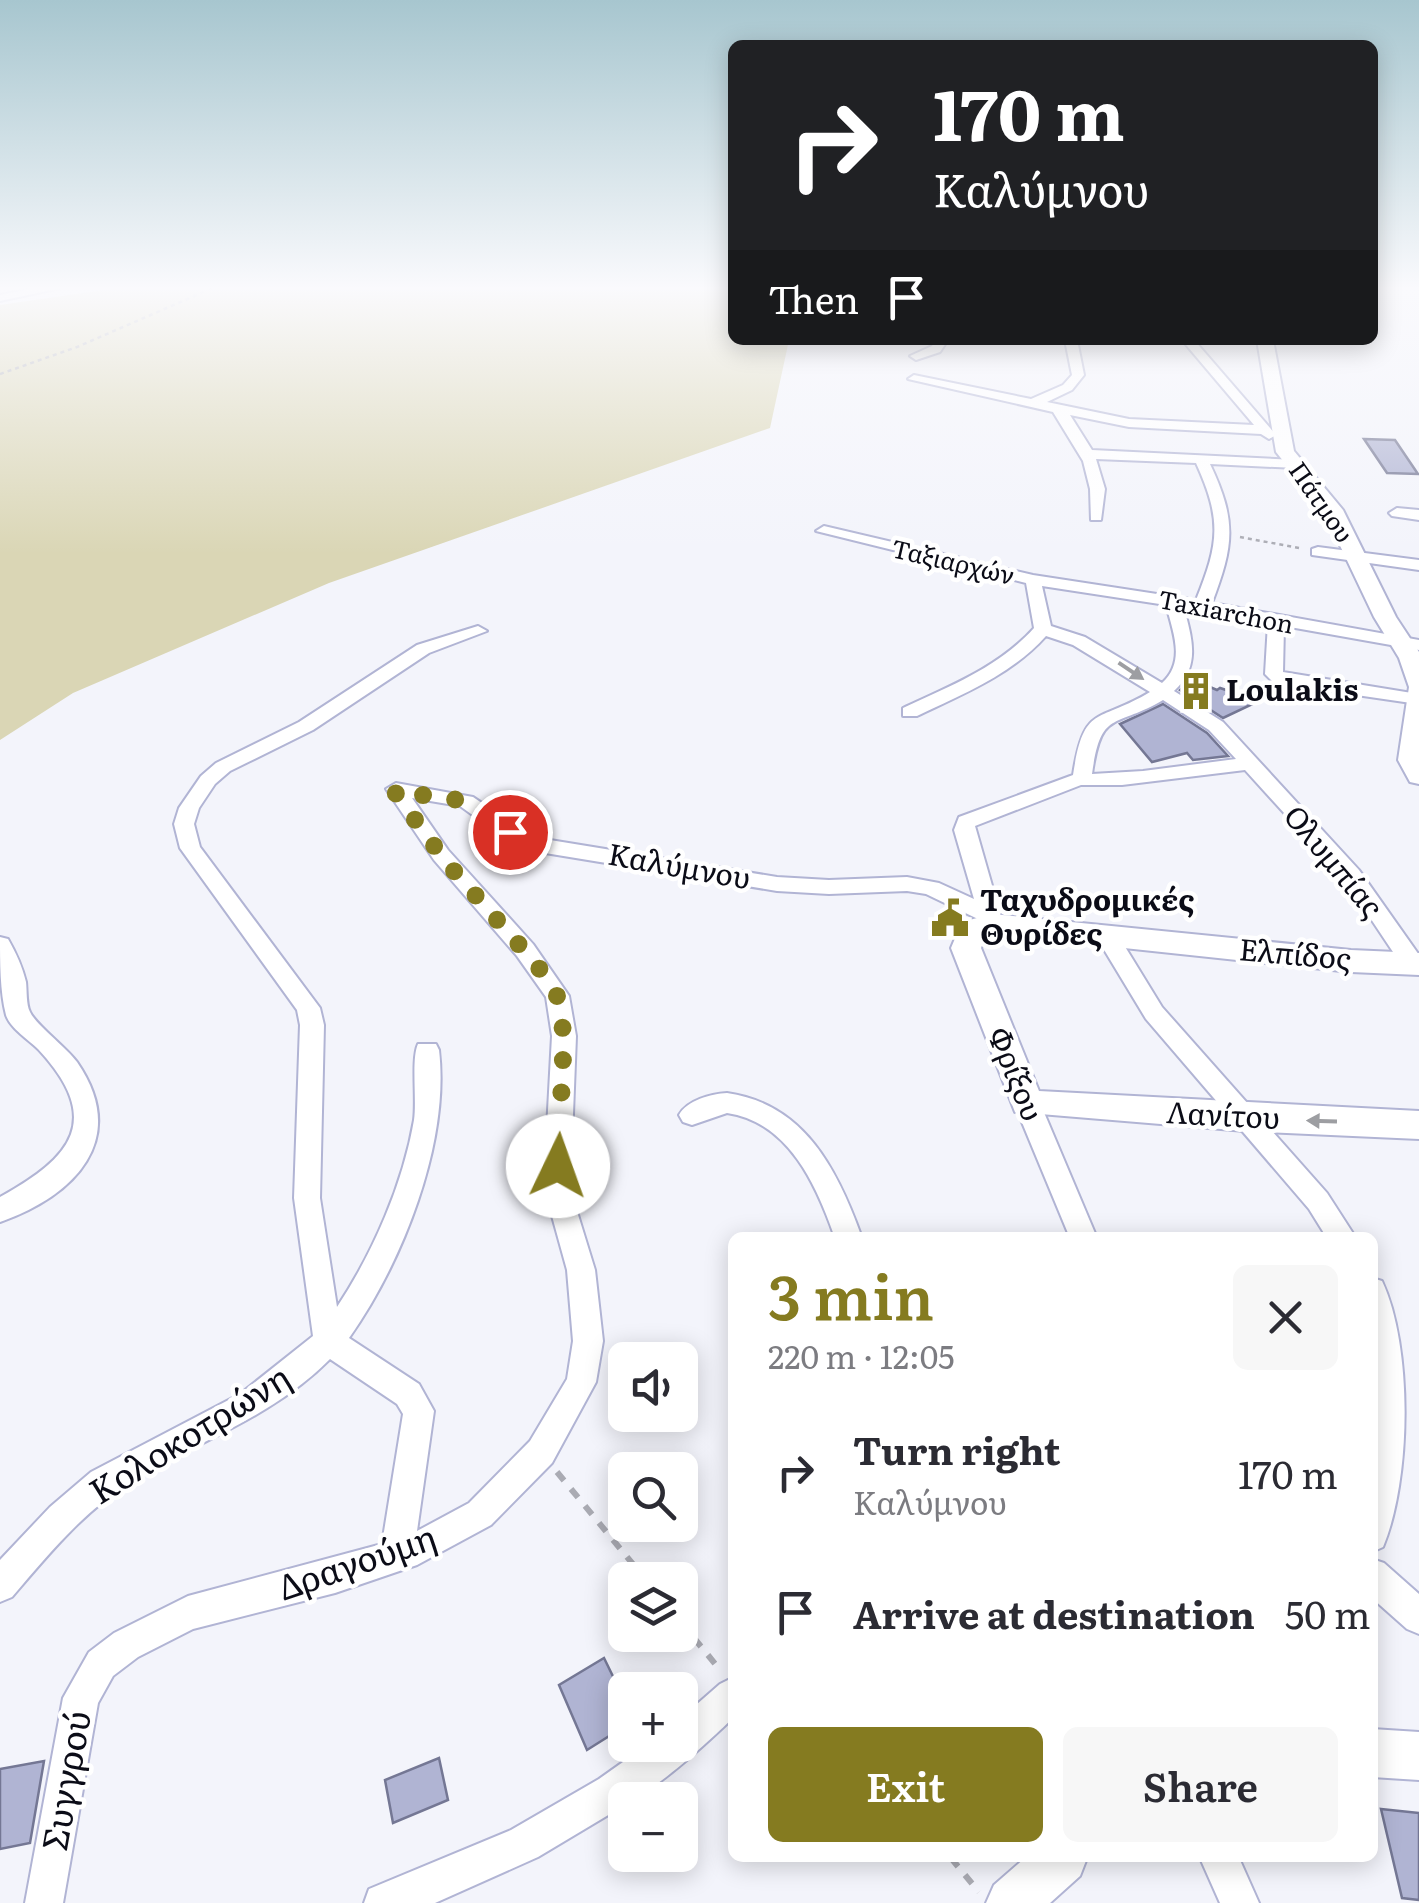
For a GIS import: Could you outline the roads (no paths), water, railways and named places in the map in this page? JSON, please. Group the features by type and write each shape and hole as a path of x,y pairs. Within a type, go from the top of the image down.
{"street":[{"path":"1033,403 1070,386 1080,376"},
{"name":"Πάτμου","path":"1218,376 1333,510 1385,617 1410,644 1419,688 1410,760 1419,776"},
{"path":"1085,454 1201,460 1290,458 1272,376"},
{"path":"914,378 1140,424 1264,430"},
{"path":"1059,410 1085,454 1100,494 1096,517"},
{"path":"1140,424 1140,456"},
{"path":"1201,460 1224,508 1226,534 1202,606"},
{"path":"1397,513 1419,515"},
{"name":"Ταξιαρχών","path":"824,532 1032,580 1043,629"},
{"path":"1318,552 1419,565"},
{"name":"Taxiarchon","path":"1032,580 1174,600 1410,644"},
{"path":"1080,779 1085,772 1088,736 1099,723 1162,692 1184,664 1174,600"},
{"path":"1276,622 1274,674 1280,679 1418,699"},
{"path":"910,712 1018,656 1043,629"},
{"name":"Ολυμπίας","path":"1043,629 1099,651 1186,703 1216,726 1352,875 1416,964"},
{"path":"396,1556 419,1411 416,1402 328,1341 306,1198 312,1025 308,1008 190,848 184,824 198,794 223,767 306,726 424,649 478,631"},
{"path":"991,920 964,830 966,822 1080,779 1120,781 1155,773 1248,764"},
{"name":"Καλύμνου","path":"405,805 396,789 466,801 510,832 539,844 778,884 930,888 991,920"},
{"name":"Δραγούμη","path":"101,1664 126,1645 188,1613 336,1576 417,1549 480,1514 541,1452 581,1382 588,1341 581,1270 558,1180 564,1036 557,996 537,965 446,862 405,805"},
{"name":"Ελπίδος","path":"991,920 1108,938 1416,964"},
{"name":"Φρίξου","path":"991,920 972,930 966,948 1081,1232"},
{"path":"1108,938 1154,1013 1318,1201 1338,1232"},
{"path":"0,944 10,960 16,984 9,1015 72,1070 87,1102 86,1142 69,1166 42,1188 0,1211"},
{"name":"Κολοκοτρώνη","path":"0,1585 40,1540 100,1484 160,1448 224,1420 283,1382 328,1341 365,1289 408,1190 430,1116 432,1084 427,1050"},
{"path":"692,1114 710,1104 733,1100 777,1122 800,1139 829,1184 847,1232"},
{"name":"Λανίτου","path":"1027,1103 1419,1125"},
{"path":"1378,1501 1389,1437 1379,1335"},
{"path":"1378,1580 1419,1616"},
{"name":"Συγγρού","path":"44,1903 81,1698 101,1664"},
{"path":"383,1903 470,1872 544,1836 658,1762 728,1700"},
{"path":"1378,1753 1419,1756"},
{"path":"1012,1903 1058,1862"},
{"path":"1222,1862 1240,1903"}],"place":[{"name":"Loulakis","path":"1196,691"},
{"name":"Ταχυδρομικές Θυρίδες","path":"950,918"}]}
